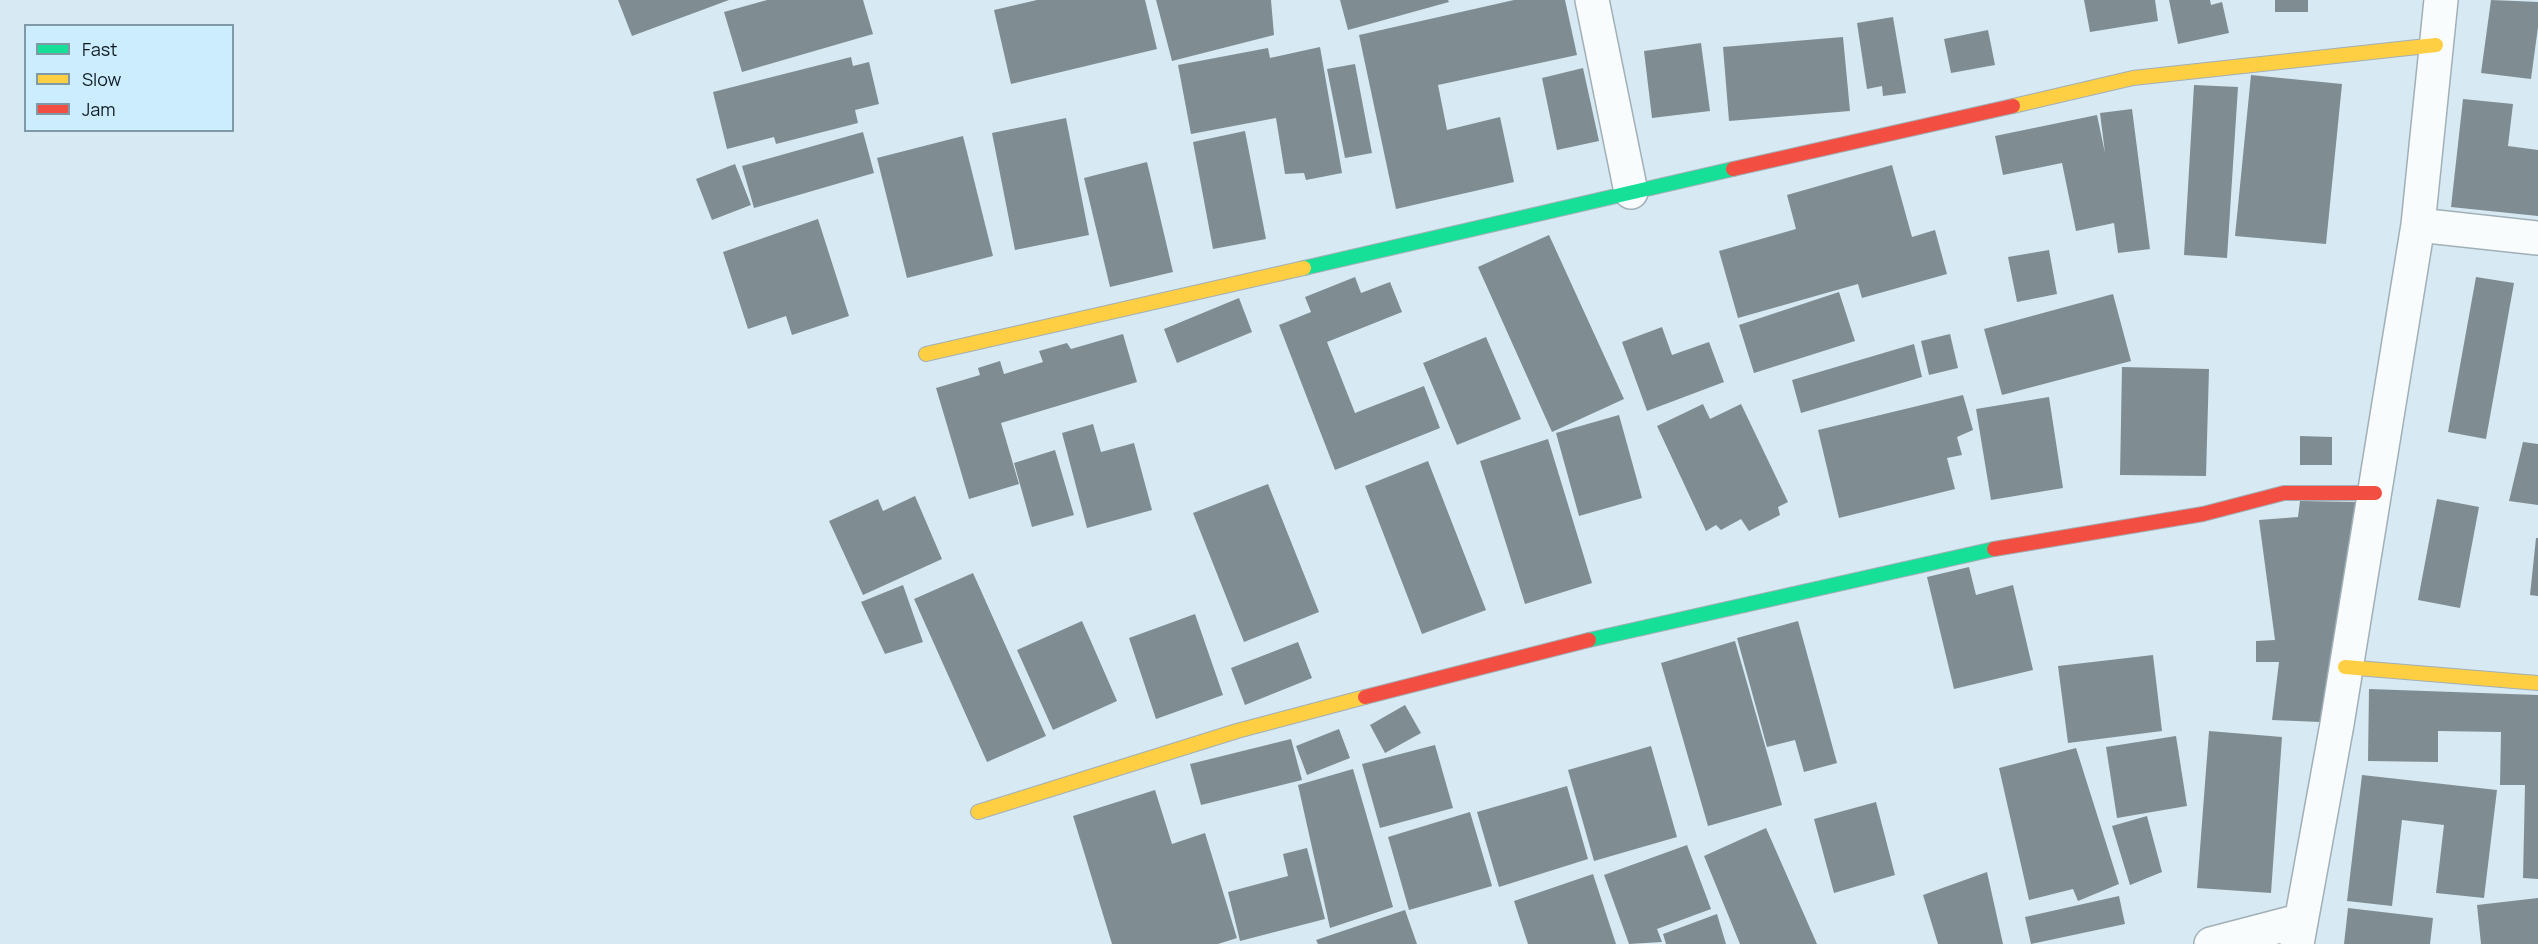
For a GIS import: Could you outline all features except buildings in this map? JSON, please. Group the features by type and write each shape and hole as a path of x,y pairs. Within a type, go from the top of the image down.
{"street":[{"path":"1592,0 1631,192"},
{"path":"2211,944 2298,933 2337,724 2344,667 2375,493 2418,225 2441,0"},
{"path":"926,354 2133,78 2436,45"},
{"path":"2418,225 2538,238"},
{"path":"978,812 1237,731 1523,655 2000,548 2203,514 2284,493 2375,493"},
{"path":"2344,667 2538,683"}],"traffic: fast":[{"path":"1304,268 1733,169"},
{"path":"1589,640 1994,549"}],"traffic: slow":[{"path":"2013,106 2133,78 2436,45"},
{"path":"926,354 1304,268"},
{"path":"2345,667 2538,683"},
{"path":"978,812 1237,731 1365,697"}],"traffic: jam":[{"path":"1733,169 2013,106"},
{"path":"1994,549 2203,514 2284,493 2375,493"},
{"path":"1365,697 1589,640"}]}
